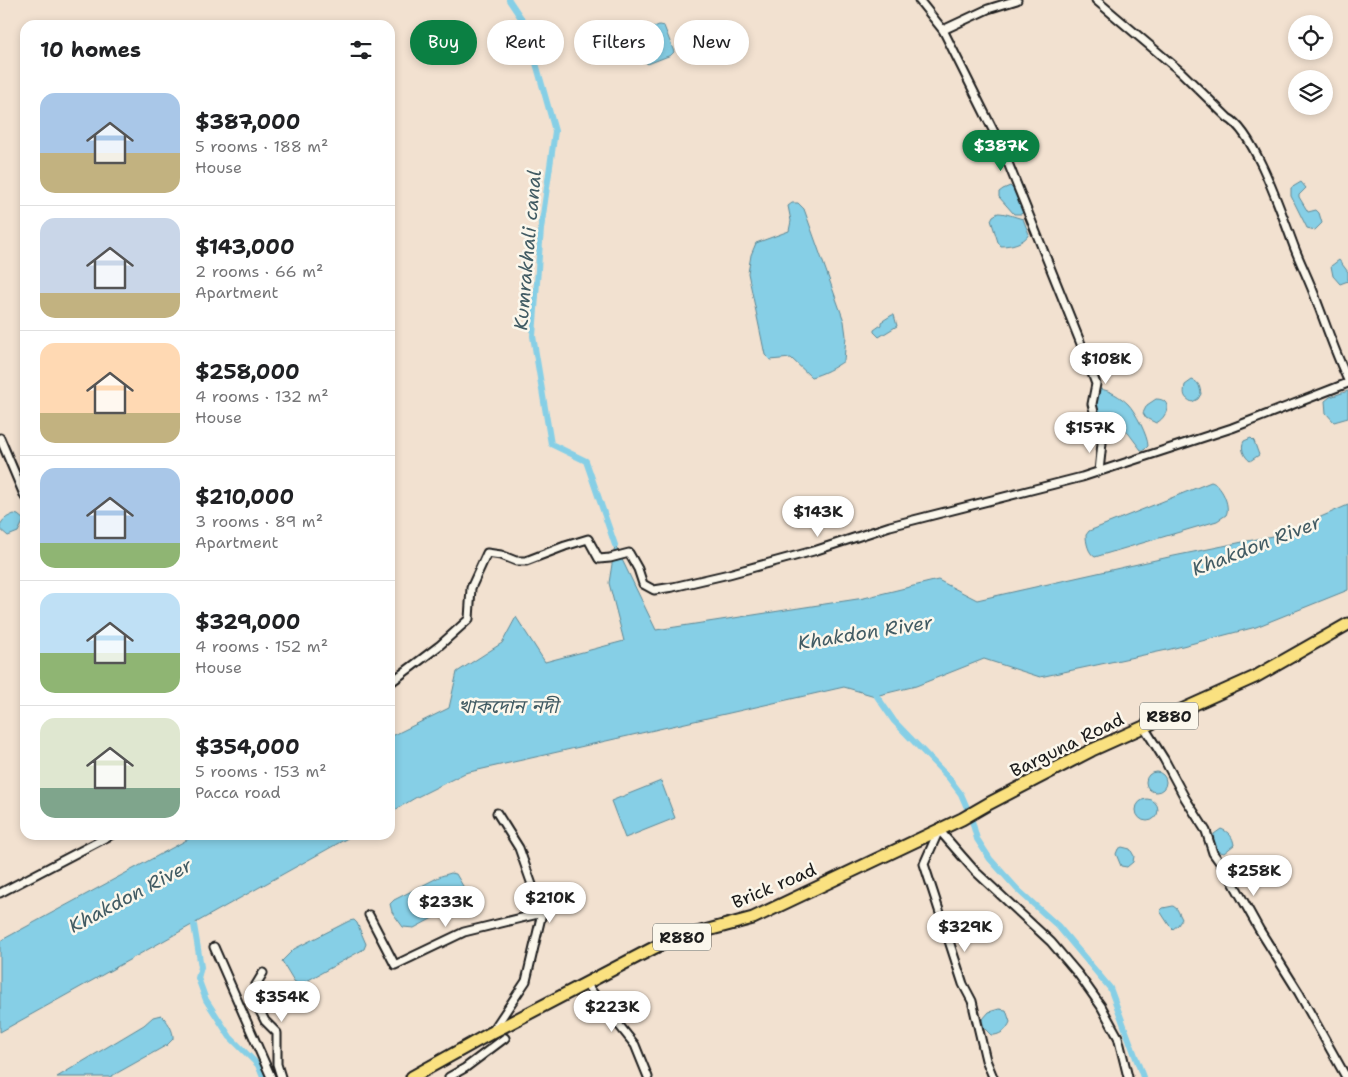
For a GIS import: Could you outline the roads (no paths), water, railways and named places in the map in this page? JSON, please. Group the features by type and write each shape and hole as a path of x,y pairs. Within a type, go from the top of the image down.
{"main road":[{"name":"Barguna Road","path":"962,819 1092,750 1255,677 1348,624"},
{"name":"Brick road","path":"412,1077 666,942 754,918 962,819"}],"street":[{"path":"919,0 943,30 1002,148 1017,181 1096,384 1092,404 1102,443 1099,471"},
{"path":"943,30 988,9 1017,0"},
{"path":"395,679 440,646 469,619 471,588 487,553 501,555 516,561 526,561 588,539 599,559 629,554 638,569 643,584 654,590 673,588 817,550 890,526 1099,471 1232,428 1348,382 1317,300 1295,250 1276,196 1254,150 1236,122 1228,118 1181,72 1096,0"},
{"path":"0,438 20,485"},
{"path":"1144,727 1206,831 1213,853 1229,875 1346,1077"},
{"path":"489,1050 487,1036 526,981 542,913 519,848 497,813"},
{"path":"993,1077 986,1060 972,1001 963,984 924,864 939,830 975,871 1051,942 1079,975 1101,1006 1118,1037 1128,1077"},
{"path":"0,893 101,840"},
{"path":"369,915 395,965 464,932 542,913"},
{"path":"214,947 271,1077"},
{"path":"263,973 250,993 264,1020 277,1033 276,1064 281,1077"},
{"path":"586,984 635,1045 648,1077"},
{"path":"449,1077 465,1068 506,1038"}],"water":[{"path":"664,26 674,52 664,58"},
{"path":"1301,182 1306,188 1299,197 1308,212 1316,210 1319,213 1322,223 1315,230 1307,228 1291,196 1291,188"},
{"path":"1010,186 1023,209 1024,212 1021,214 1014,214 999,197 999,192"},
{"path":"792,203 798,203 804,209 844,321 846,336 844,361 811,377 791,358 770,360 765,355 748,273 751,255 756,243 789,231 791,221 788,206"},
{"path":"998,213 1023,219 1029,234 1027,237 1017,243 1001,246 991,220"},
{"path":"1339,260 1348,272 1348,281 1340,284 1333,276 1331,266"},
{"path":"894,315 897,326 879,337 874,330 881,325 881,322"},
{"path":"1192,380 1199,385 1201,394 1198,399 1192,402 1186,398 1184,391 1185,385"},
{"path":"1100,389 1118,396 1131,407 1146,436 1148,446 1144,450 1141,450 1126,430 1111,429 1098,417 1095,399"},
{"path":"1348,391 1348,418 1334,422 1326,413 1325,401 1330,397"},
{"path":"1156,399 1165,402 1167,409 1160,421 1156,423 1146,418 1143,413 1147,405"},
{"path":"1251,438 1259,455 1250,461 1244,454 1242,446 1244,441"},
{"path":"1211,482 1221,491 1227,506 1226,515 1217,521 1095,557 1091,553 1086,538 1089,531"},
{"name":"খাকদোন নদী","path":"1348,505 1348,590 1256,627 1167,650 1040,677 984,659 916,686 875,696 844,687 465,773 395,810 395,735 449,708 457,672 502,643 516,617 545,662 624,641 609,583 615,545 656,630 864,598 938,580 977,600 1282,534"},
{"path":"14,514 20,517 20,528 18,532 8,536 0,529 0,526 4,519"},
{"path":"1156,772 1163,775 1166,782 1163,789 1156,792 1149,789 1146,782 1149,775"},
{"path":"661,781 675,818 625,838 611,801"},
{"path":"1147,799 1157,806 1158,810 1151,820 1147,821 1137,814 1136,810 1143,800"},
{"path":"1221,829 1230,835 1234,845 1224,853 1217,851 1213,840 1214,834"},
{"name":"Khakdon River","path":"187,840 344,840 0,1032 0,941"},
{"path":"1122,847 1130,849 1134,856 1133,862 1127,867 1121,866 1116,854 1118,849"},
{"path":"451,873 456,874 467,893 465,899 414,928 403,927 392,912 390,904 394,900 441,876"},
{"path":"1173,906 1177,909 1182,919 1173,929 1160,911 1163,908"},
{"path":"354,920 366,944 364,949 305,982 298,984 294,981 282,961 294,949"},
{"path":"999,1009 1006,1010 1010,1022 1002,1032 997,1035 991,1035 984,1028 982,1020 989,1012"},
{"path":"161,1015 168,1023 172,1033 173,1039 167,1045 110,1077 57,1077 144,1025 153,1017"}],"waterway":[{"name":"Kumrakhali canal","path":"509,0 525,24 555,131 541,229 533,336 551,444 586,461 615,545"},
{"path":"872,689 894,721 948,777 961,794 971,817 977,839 990,859 1018,890 1058,926 1110,988 1143,1077"},
{"path":"194,925 201,967 198,978 206,1000 230,1037 258,1065 263,1077"}]}
